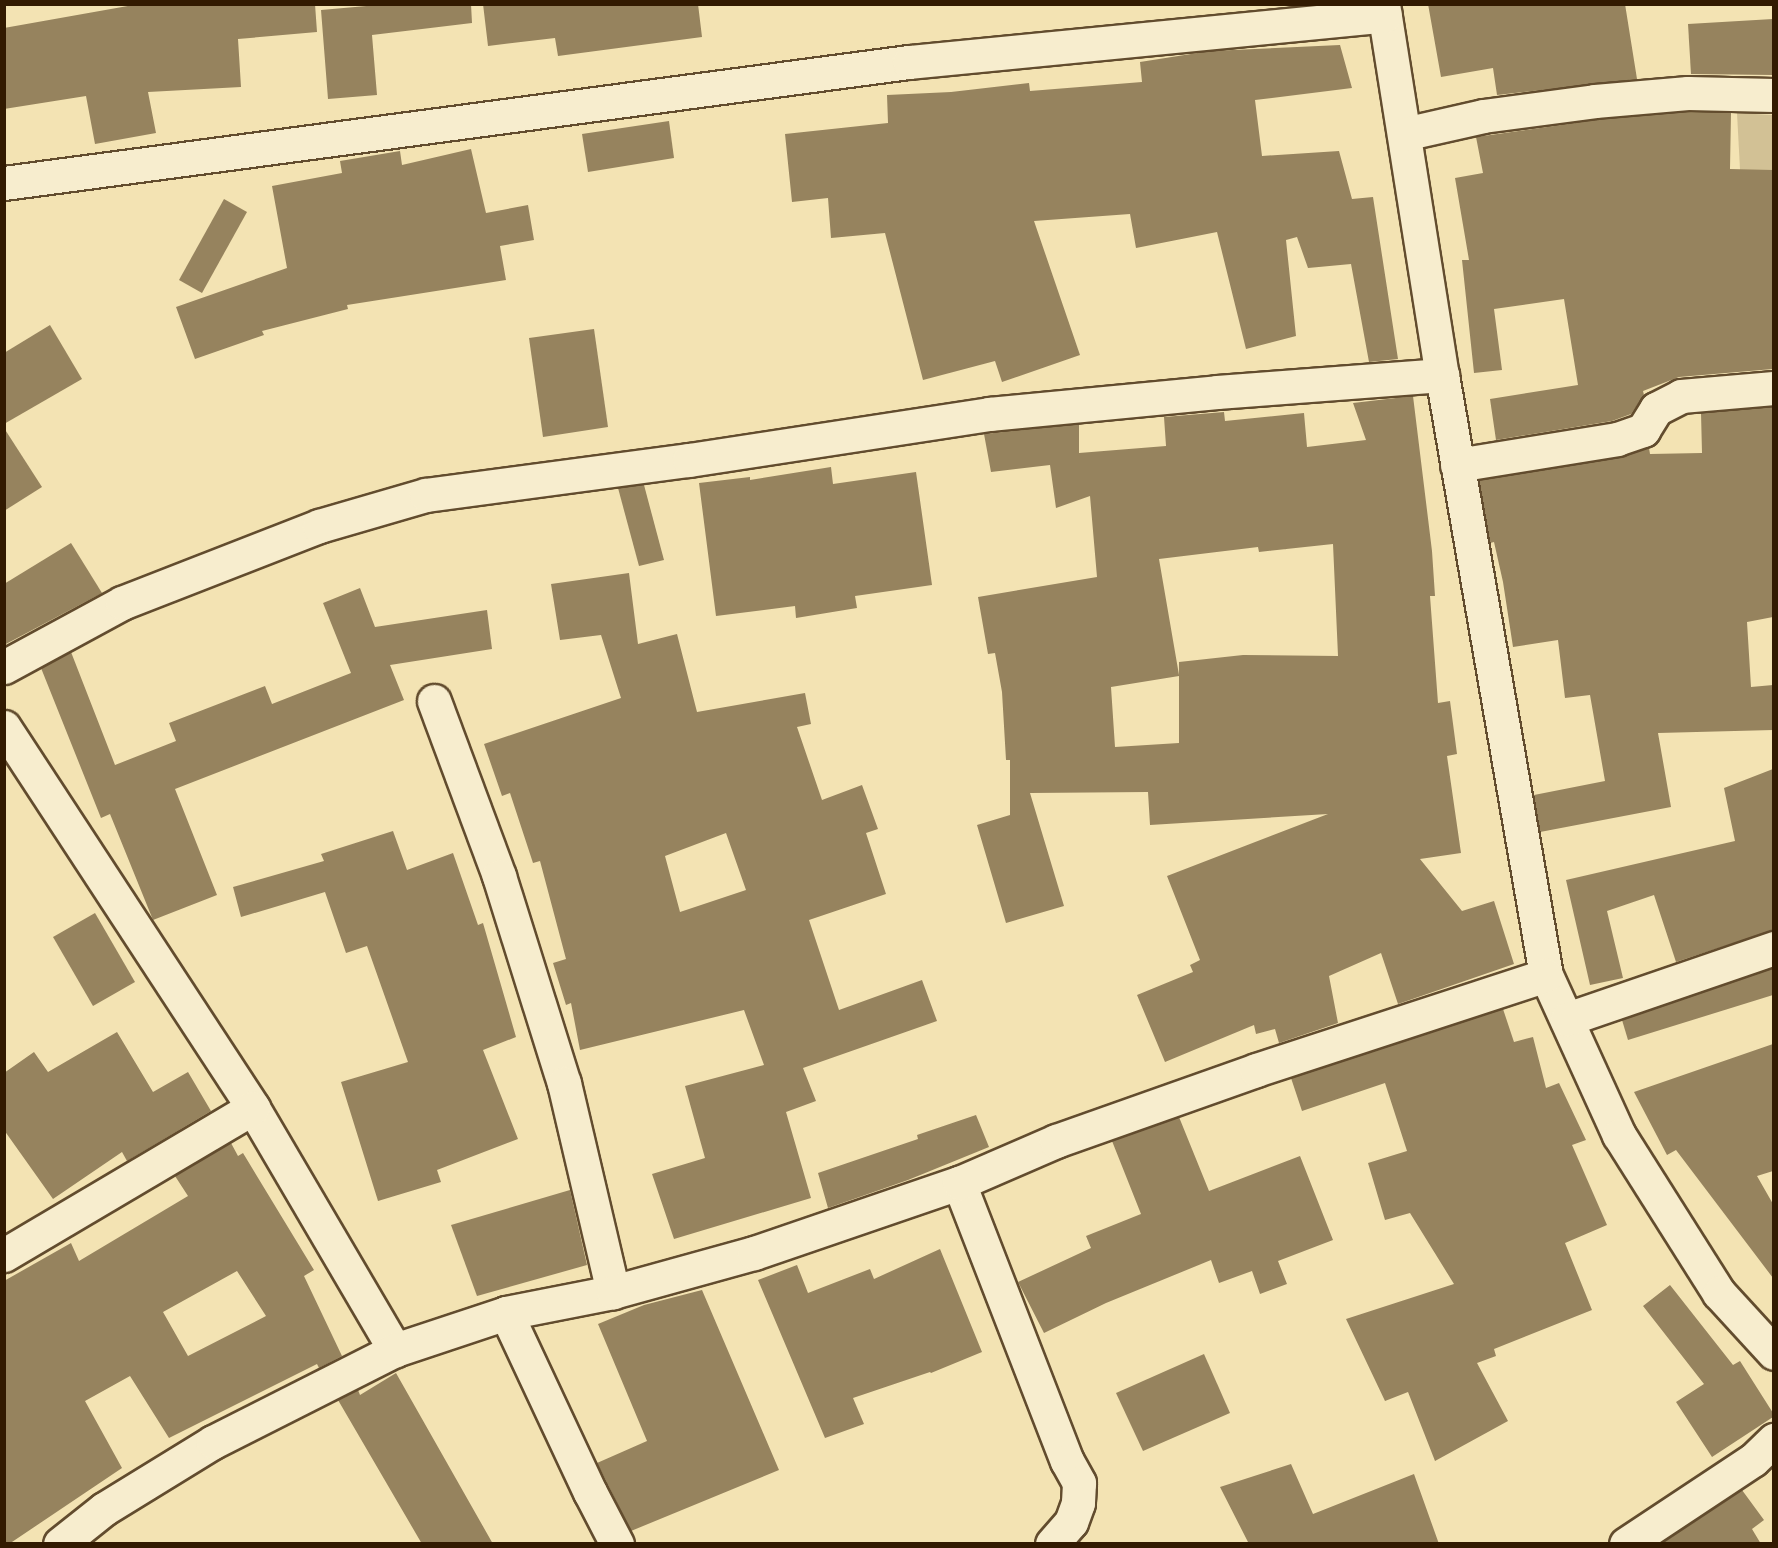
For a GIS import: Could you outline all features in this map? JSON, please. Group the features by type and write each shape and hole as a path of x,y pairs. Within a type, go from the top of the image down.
{"street":[{"path":"4,183 909,62 1384,10 1457,465 1546,975 1619,1135 1719,1293 1773,1353"},
{"path":"1404,134 1483,116 1595,102 1688,93 1773,95"},
{"path":"4,667 122,603 320,526 426,495 689,460 989,414 1217,392 1442,375"},
{"path":"1457,465 1617,439 1643,430 1656,409 1681,396 1773,388"},
{"path":"434,701 499,876 564,1083 613,1292"},
{"path":"4,727 253,1108 395,1350"},
{"path":"1567,1019 1773,948"},
{"path":"60,1544 104,1509 213,1442 395,1350 506,1313 613,1292 754,1253 959,1183 1056,1141 1234,1078 1546,975"},
{"path":"4,1255 99,1202 253,1108"},
{"path":"959,1183 1066,1461 1078,1483 1078,1503 1071,1522 1052,1544"},
{"path":"506,1313 617,1544"},
{"path":"1626,1544 1752,1460 1773,1440"}],"shaded area":[{"path":"1737,113 1773,115 1773,245 1744,244"}],"building":[{"path":"139,4 315,4 317,32 238,39 241,87 148,92 156,133 95,144 86,96 4,109 4,28"},
{"path":"389,4 471,4 472,23 372,35 377,95 328,99 321,10"},
{"path":"483,4 698,4 702,37 558,56 555,38 488,46"},
{"path":"1428,4 1625,4 1637,79 1497,95 1493,68 1441,77"},
{"path":"1773,19 1773,75 1691,74 1688,24"},
{"path":"1340,45 1352,88 1255,100 1262,156 1339,151 1352,199 1373,197 1398,359 1369,362 1351,264 1308,268 1297,237 1286,240 1296,336 1246,349 1217,232 1136,248 1130,214 1034,221 1080,355 1002,382 995,361 923,380 885,233 831,238 828,198 792,202 785,134 888,123 887,95 951,92 1029,83 1030,91 1142,82 1140,62 1210,51"},
{"path":"1689,112 1731,113 1730,169 1773,170 1773,369 1679,377 1643,391 1644,395 1631,414 1612,421 1496,440 1490,399 1578,385 1564,299 1494,309 1502,370 1474,373 1462,260 1469,260 1455,178 1483,173 1476,137 1597,120"},
{"path":"669,121 674,158 588,172 582,134"},
{"path":"471,149 486,213 528,205 534,240 500,246 506,280 347,305 348,309 262,331 264,335 195,359 176,307 287,268 272,186 342,173 340,161 400,151 402,165"},
{"path":"224,199 247,212 202,293 179,280"},
{"path":"50,325 82,379 4,424 4,353"},
{"path":"594,329 608,427 543,437 529,338"},
{"path":"1413,396 1432,551 1435,596 1430,596 1438,703 1450,701 1457,754 1447,756 1461,853 1420,859 1462,911 1494,901 1514,964 1398,1004 1381,953 1329,976 1338,1023 1279,1043 1275,1029 1256,1034 1254,1025 1165,1062 1137,995 1193,972 1190,965 1200,960 1167,876 1328,814 1150,825 1148,792 1030,793 1064,906 1006,923 977,825 1010,815 1010,760 1006,760 1002,692 995,653 988,654 978,597 1097,577 1090,496 1056,508 1050,465 991,472 984,434 1079,424 1079,453 1166,446 1164,417 1224,412 1225,421 1304,413 1307,447 1366,440 1353,403","holes":["1333,544 1338,656 1243,655 1179,662 1179,675 1159,559 1258,547 1259,552","1179,676 1179,743 1115,747 1111,687"]},
{"path":"1773,407 1773,617 1747,622 1751,687 1773,685 1773,730 1658,733 1671,807 1540,832 1534,795 1605,781 1590,695 1565,698 1558,640 1513,647 1503,582 1494,542 1490,543 1479,480 1620,457 1649,448 1650,454 1702,453 1701,413"},
{"path":"4,428 42,487 4,511"},
{"path":"831,467 833,484 916,472 932,585 855,596 857,608 796,618 795,606 716,616 699,483 750,477 750,480"},
{"path":"644,485 664,560 639,566 618,488"},
{"path":"71,543 102,593 4,645 4,584"},
{"path":"629,573 638,644 677,634 697,712 805,693 811,724 797,727 822,800 862,785 878,829 866,833 886,894 809,920 839,1010 922,980 937,1021 803,1068 816,1101 786,1112 811,1198 674,1239 652,1174 705,1158 685,1086 764,1065 744,1010 580,1050 571,1003 566,1005 553,963 566,959 540,861 533,863 510,793 502,796 484,744 621,698 601,635 560,640 551,584","holes":["726,833 746,890 680,912 665,856"]},
{"path":"360,588 375,627 487,610 492,649 390,665 404,700 175,789 217,895 153,920 110,814 101,818 41,668 71,652 115,765 176,741 169,723 265,686 272,704 351,673 323,603"},
{"path":"1773,769 1773,930 1676,962 1654,895 1607,911 1623,978 1590,985 1566,880 1735,841 1724,788"},
{"path":"393,831 407,870 453,853 478,925 483,923 516,1037 483,1050 518,1139 437,1170 441,1182 378,1201 341,1082 408,1062 367,946 346,953 325,892 241,917 233,887 324,861 321,854"},
{"path":"95,913 135,982 93,1006 53,937"},
{"path":"1773,968 1773,995 1628,1040 1622,1020"},
{"path":"1503,1009 1514,1042 1533,1037 1546,1088 1559,1083 1586,1140 1572,1145 1607,1225 1565,1243 1592,1310 1494,1349 1496,1356 1477,1363 1508,1421 1435,1461 1408,1392 1385,1401 1346,1319 1454,1284 1410,1213 1385,1220 1368,1163 1407,1151 1385,1083 1302,1111 1291,1078"},
{"path":"117,1032 153,1092 188,1072 211,1111 127,1161 122,1152 53,1199 4,1130 4,1073 34,1052 48,1072"},
{"path":"1773,1044 1773,1171 1757,1176 1773,1204 1773,1278 1676,1150 1667,1155 1634,1092"},
{"path":"976,1115 989,1147 908,1180 828,1208 818,1173 918,1139 917,1135"},
{"path":"1179,1117 1209,1191 1300,1156 1333,1240 1278,1261 1287,1284 1260,1294 1252,1271 1219,1283 1211,1260 1106,1303 1044,1333 1018,1282 1091,1248 1086,1236 1141,1214 1112,1141"},
{"path":"231,1143 238,1156 243,1153 314,1270 304,1276 342,1356 319,1368 317,1364 169,1438 130,1376 85,1401 122,1468 9,1544 4,1544 4,1281 71,1243 79,1261 188,1196 175,1176","holes":["237,1271 266,1316 188,1356 163,1312"]},
{"path":"570,1190 587,1265 477,1296 451,1225"},
{"path":"940,1249 982,1352 931,1373 853,1398 864,1424 825,1438 758,1280 797,1265 808,1293 870,1269 874,1279"},
{"path":"1670,1285 1733,1365 1740,1361 1773,1413 1773,1417 1712,1457 1676,1402 1704,1384 1643,1306"},
{"path":"702,1290 779,1470 631,1531 597,1463 647,1441 598,1324 644,1305"},
{"path":"1204,1354 1230,1413 1143,1451 1116,1393"},
{"path":"396,1373 493,1544 422,1544 338,1400 358,1390 360,1395"},
{"path":"1291,1464 1313,1514 1414,1474 1439,1544 1249,1544 1220,1487"},
{"path":"1742,1490 1764,1520 1752,1529 1761,1544 1661,1544"}]}
